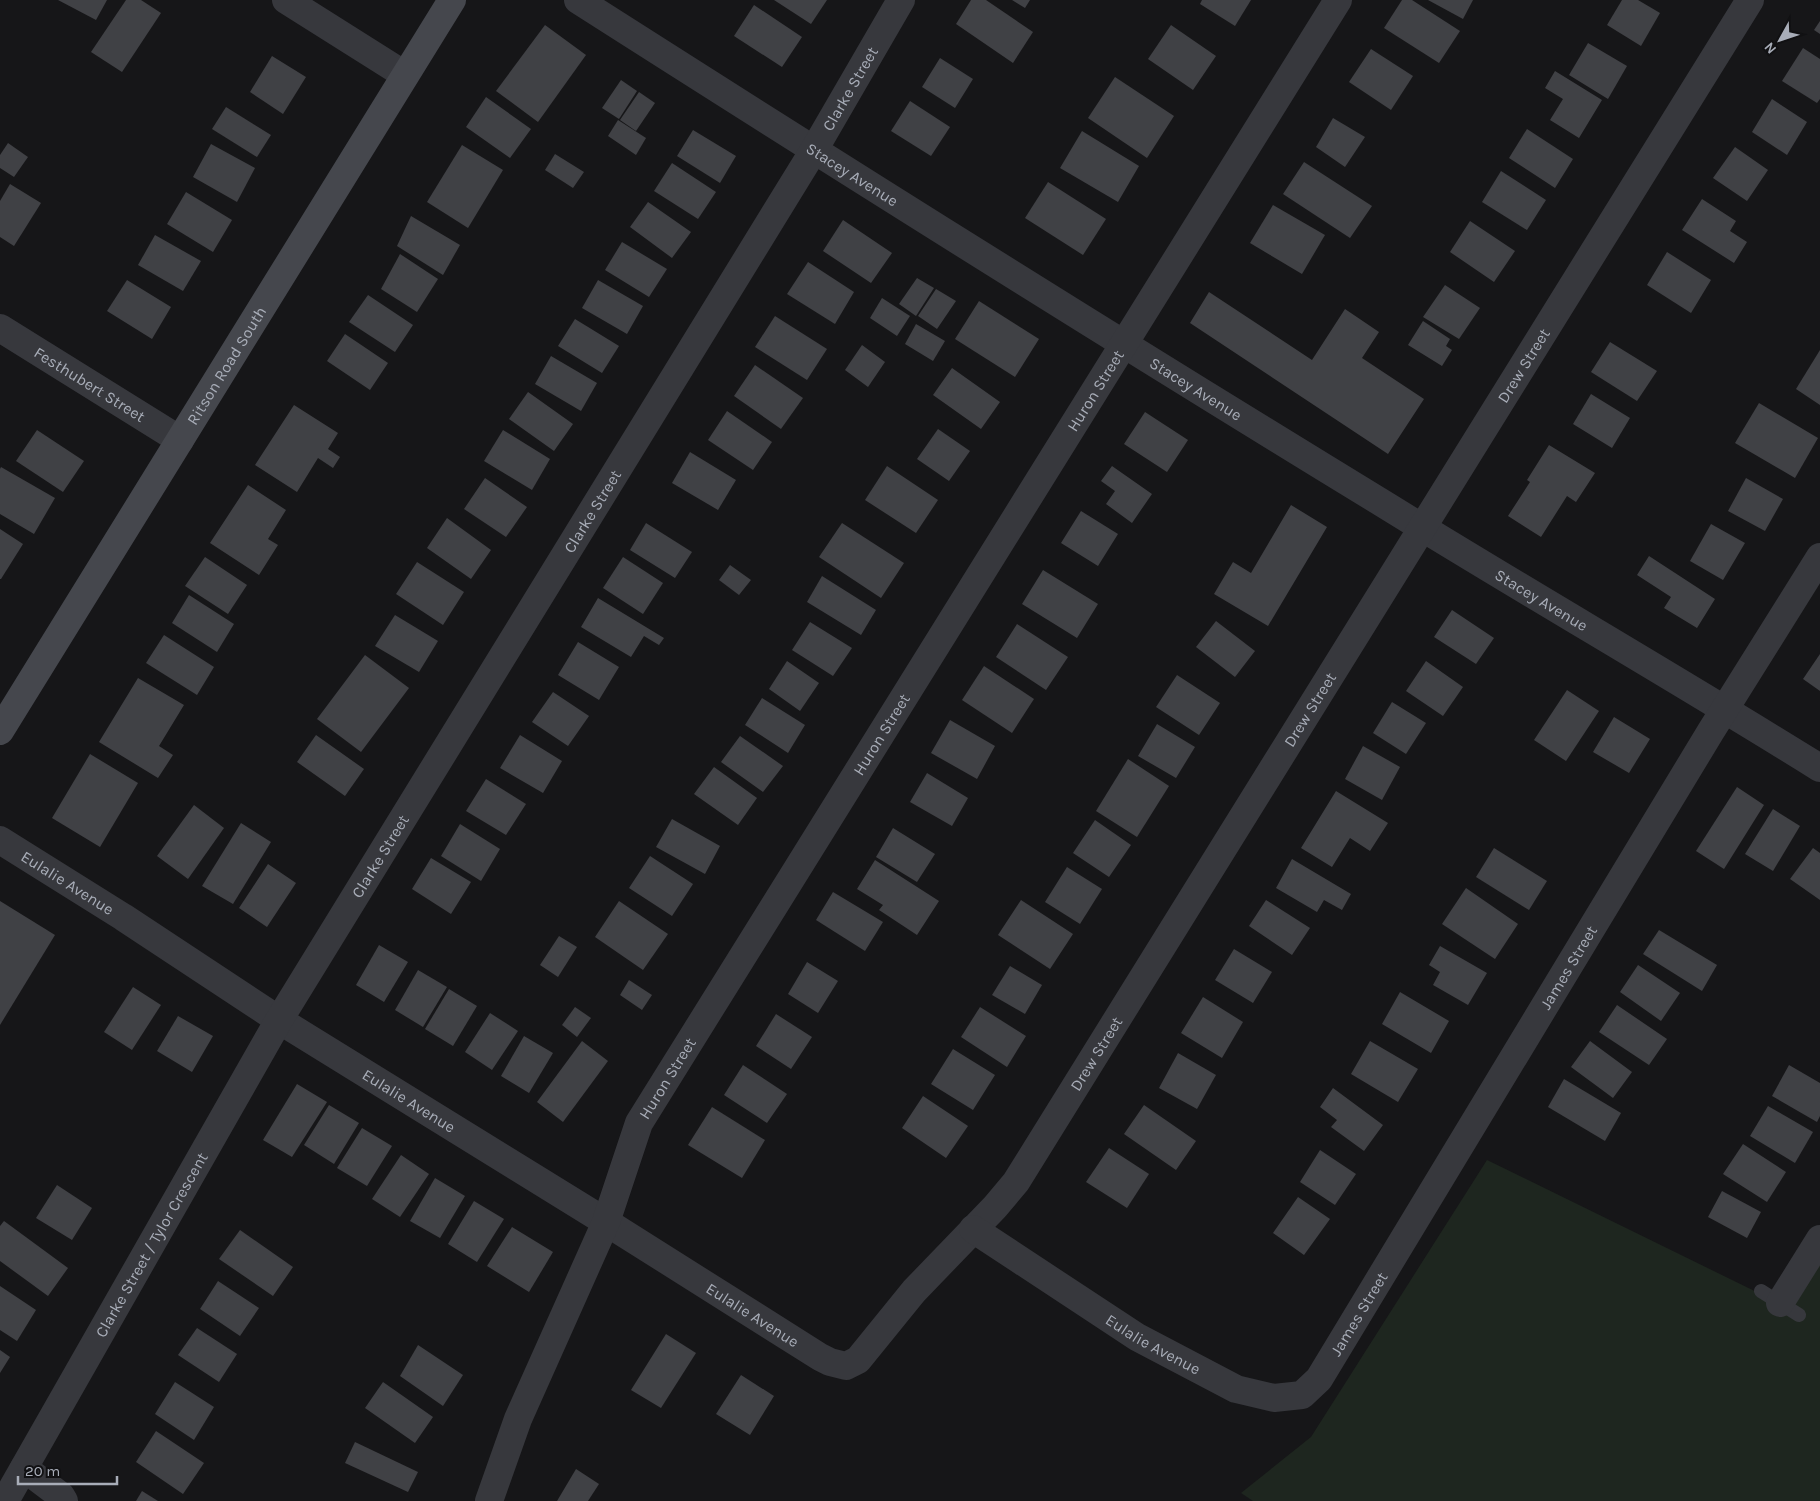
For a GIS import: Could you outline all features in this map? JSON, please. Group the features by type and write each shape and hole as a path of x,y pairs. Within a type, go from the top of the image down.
{"main road":[{"name":"Ritson Road South","path":"0,731 452,0"}],"street":[{"path":"286,0 405,75"},
{"name":"Stacey Avenue","path":"578,0 1124,346 1820,768"},
{"name":"Clarke Street","path":"280,1020 814,150 901,0"},
{"name":"Huron Street","path":"489,1501 518,1420 606,1222 638,1123 1338,0"},
{"name":"Drew Street","path":"820,1357 846,1366 858,1360 914,1291 995,1207 1016,1182 1750,0"},
{"name":"Festhubert Street","path":"0,328 180,440"},
{"name":"James Street","path":"1319,1379 1725,709 1820,557"},
{"name":"Eulalie Avenue","path":"0,840 123,917 280,1020 820,1357"},
{"name":"Clarke Street / Tylor Crescent","path":"24,1468 280,1020"},
{"name":"Eulalie Avenue","path":"973,1229 1137,1337 1236,1390 1274,1398 1302,1395 1319,1379"},
{"path":"1780,1303 1820,1239"},
{"path":"5,1501 24,1468 61,1496 64,1501"}],"shaded area":[{"path":"1487,1160 1775,1301 1820,1226 1820,1501 1253,1501 1241,1493 1311,1437"}],"building":[{"path":"58,0 107,0 96,20"},
{"path":"126,0 141,0 161,13 122,72 91,52"},
{"path":"774,0 827,0 811,24"},
{"path":"971,0 986,0 1033,32 1013,63 956,24"},
{"path":"1012,0 1030,0 1025,8"},
{"path":"1202,0 1251,0 1235,26 1200,4"},
{"path":"1402,0 1412,0 1460,31 1439,63 1384,28"},
{"path":"1428,0 1473,0 1463,19"},
{"path":"1622,0 1638,0 1660,13 1641,46 1607,25"},
{"path":"754,5 802,37 782,67 734,36"},
{"path":"1820,21 1820,34 1814,30"},
{"path":"545,25 586,55 538,122 496,91"},
{"path":"1171,25 1216,56 1193,90 1148,59"},
{"path":"1588,43 1627,66 1608,99 1569,75"},
{"path":"1803,48 1820,59 1820,99 1817,103 1782,81"},
{"path":"1371,49 1413,76 1391,110 1349,82"},
{"path":"272,56 306,77 283,114 250,92"},
{"path":"940,58 973,79 955,108 922,87"},
{"path":"1555,71 1602,100 1579,138 1550,120 1563,99 1545,88"},
{"path":"1115,77 1174,116 1147,158 1088,118"},
{"path":"621,80 637,91 619,119 602,108"},
{"path":"639,92 655,103 636,131 620,120"},
{"path":"486,97 531,129 510,158 466,127"},
{"path":"1772,99 1807,122 1787,155 1752,132"},
{"path":"910,101 950,127 931,156 891,131"},
{"path":"226,107 271,135 257,157 212,129"},
{"path":"1333,118 1365,137 1345,167 1316,147"},
{"path":"618,120 646,138 636,155 608,136"},
{"path":"1527,129 1573,159 1555,188 1509,158"},
{"path":"693,130 736,156 720,183 677,156"},
{"path":"1082,131 1139,166 1118,202 1060,168"},
{"path":"8,143 28,157 14,177 0,168 0,155"},
{"path":"211,144 255,168 237,202 193,177"},
{"path":"462,145 503,170 468,228 427,202"},
{"path":"1735,147 1768,170 1747,201 1713,178"},
{"path":"555,154 584,172 573,188 545,170"},
{"path":"1304,162 1372,206 1350,238 1283,194"},
{"path":"672,163 716,192 698,219 654,191"},
{"path":"1501,171 1546,200 1527,230 1482,202"},
{"path":"1048,182 1106,219 1083,255 1025,218"},
{"path":"10,184 41,203 14,246 0,237 0,201"},
{"path":"186,192 232,220 213,252 167,224"},
{"path":"1702,199 1736,221 1730,231 1747,242 1734,263 1682,230"},
{"path":"648,202 691,232 672,258 630,227"},
{"path":"1273,205 1325,235 1302,274 1250,243"},
{"path":"411,216 460,245 443,275 397,246"},
{"path":"843,220 892,253 871,283 823,251"},
{"path":"1470,221 1515,251 1494,282 1450,252"},
{"path":"155,235 201,261 183,291 138,265"},
{"path":"622,242 667,269 649,297 605,270"},
{"path":"1667,252 1711,280 1691,313 1647,285"},
{"path":"400,254 438,279 417,312 381,289"},
{"path":"808,262 854,292 835,324 787,294"},
{"path":"917,278 934,288 916,316 899,304"},
{"path":"127,280 171,307 152,339 107,311"},
{"path":"598,280 643,306 627,334 582,308"},
{"path":"1445,285 1480,308 1459,339 1423,317"},
{"path":"936,289 956,301 937,329 918,316"},
{"path":"1209,292 1312,360 1345,309 1379,332 1362,358 1424,399 1388,454 1190,323"},
{"path":"368,295 413,325 395,352 349,322"},
{"path":"882,298 910,316 897,336 870,318"},
{"path":"979,301 1039,339 1015,377 955,339"},
{"path":"775,316 827,349 807,380 755,347"},
{"path":"575,319 619,346 602,373 558,346"},
{"path":"1423,321 1450,339 1446,346 1452,350 1442,366 1408,345"},
{"path":"916,324 945,341 933,361 905,344"},
{"path":"345,334 388,363 370,390 327,361"},
{"path":"1610,342 1657,371 1637,401 1591,372"},
{"path":"862,345 885,362 868,387 845,370"},
{"path":"1820,350 1820,405 1796,389"},
{"path":"551,356 597,383 581,411 535,384"},
{"path":"755,365 803,398 781,429 734,396"},
{"path":"952,368 1000,402 981,429 933,395"},
{"path":"528,392 573,424 554,451 509,419"},
{"path":"1591,394 1630,418 1612,448 1573,424"},
{"path":"1759,403 1818,438 1795,478 1735,443"},
{"path":"294,405 338,433 328,449 340,457 333,468 318,458 297,492 255,465"},
{"path":"727,411 772,442 753,470 708,440"},
{"path":"1145,412 1188,440 1167,472 1124,444"},
{"path":"938,429 970,451 949,481 917,459"},
{"path":"37,430 84,461 63,492 16,461"},
{"path":"503,430 550,459 532,490 484,461"},
{"path":"1549,445 1595,473 1576,502 1567,496 1541,537 1508,516 1530,482 1527,480"},
{"path":"690,452 736,480 718,510 672,483"},
{"path":"887,466 938,500 916,533 865,500"},
{"path":"1112,466 1152,494 1132,523 1106,504 1115,491 1101,481"},
{"path":"1,467 55,498 34,534 0,514"},
{"path":"485,478 527,507 506,537 464,509"},
{"path":"1746,478 1783,499 1765,531 1728,511"},
{"path":"248,485 286,510 268,539 278,545 259,575 210,543"},
{"path":"1291,505 1327,527 1268,626 1214,594 1233,562 1251,573"},
{"path":"1081,511 1118,534 1098,566 1061,543"},
{"path":"447,518 491,550 471,579 427,548"},
{"path":"646,523 692,552 675,578 630,550"},
{"path":"842,523 904,563 881,598 819,557"},
{"path":"1711,524 1745,543 1723,580 1690,561"},
{"path":"0,529 23,544 1,579 0,579"},
{"path":"1649,556 1715,599 1697,628 1664,608 1671,597 1637,575"},
{"path":"205,557 247,585 228,614 185,586"},
{"path":"623,557 663,583 643,614 603,588"},
{"path":"417,562 464,592 443,625 396,594"},
{"path":"730,565 751,580 739,595 719,580"},
{"path":"1043,570 1098,604 1077,638 1022,604"},
{"path":"822,576 876,610 861,635 807,602"},
{"path":"189,595 234,624 217,652 172,623"},
{"path":"598,598 664,638 659,645 644,636 631,657 581,627"},
{"path":"1452,610 1494,638 1476,664 1434,637"},
{"path":"395,615 438,641 419,672 375,646"},
{"path":"1216,621 1255,651 1235,677 1196,647"},
{"path":"810,622 852,648 833,676 792,650"},
{"path":"1017,624 1068,657 1046,690 996,657"},
{"path":"164,635 214,667 197,695 146,663"},
{"path":"578,642 619,667 599,700 558,675"},
{"path":"1820,654 1820,691 1803,679"},
{"path":"365,655 409,688 361,752 317,719"},
{"path":"787,661 819,683 800,711 769,689"},
{"path":"1426,661 1463,687 1443,716 1406,691"},
{"path":"984,666 1034,699 1012,733 962,700"},
{"path":"1177,675 1220,703 1199,735 1156,707"},
{"path":"138,678 184,705 159,746 173,755 158,778 99,742"},
{"path":"1567,690 1599,711 1566,761 1534,740"},
{"path":"553,692 589,716 568,746 532,722"},
{"path":"762,698 805,725 788,753 745,725"},
{"path":"1392,702 1426,723 1406,754 1373,733"},
{"path":"1614,717 1650,739 1629,773 1593,752"},
{"path":"950,720 995,746 977,779 931,753"},
{"path":"1157,724 1195,747 1176,778 1138,756"},
{"path":"316,735 364,769 345,796 297,762"},
{"path":"520,735 562,761 543,793 500,768"},
{"path":"740,736 783,766 763,792 721,762"},
{"path":"1363,746 1400,767 1382,800 1345,779"},
{"path":"90,754 138,783 100,847 52,818"},
{"path":"1128,759 1169,786 1137,837 1096,811"},
{"path":"714,767 757,798 738,825 694,794"},
{"path":"927,773 968,798 952,826 910,802"},
{"path":"486,779 526,804 506,835 466,811"},
{"path":"1737,787 1764,805 1724,869 1696,851"},
{"path":"1336,791 1388,823 1370,851 1350,838 1332,867 1301,848"},
{"path":"194,805 224,828 188,879 157,856"},
{"path":"1773,809 1800,826 1773,871 1745,854"},
{"path":"672,819 720,846 705,874 656,847"},
{"path":"1095,820 1131,845 1109,877 1073,853"},
{"path":"241,823 271,842 233,904 202,886"},
{"path":"460,824 500,849 481,881 441,856"},
{"path":"893,828 935,854 917,882 876,857"},
{"path":"1494,848 1547,881 1529,910 1476,877"},
{"path":"1813,848 1820,853 1820,900 1790,879"},
{"path":"650,856 693,884 672,916 629,888"},
{"path":"431,858 471,882 451,914 412,889"},
{"path":"1292,859 1351,894 1342,910 1324,900 1317,912 1276,888"},
{"path":"875,860 939,901 917,935 879,910 883,905 857,889"},
{"path":"268,864 296,883 267,927 239,908"},
{"path":"1067,867 1102,889 1080,924 1045,902"},
{"path":"1466,888 1518,924 1495,959 1442,924"},
{"path":"833,892 883,922 865,951 816,920"},
{"path":"1021,900 1073,934 1050,969 998,935"},
{"path":"1266,900 1310,928 1292,955 1249,926"},
{"path":"0,901 55,935 0,1025"},
{"path":"619,901 668,934 643,970 595,937"},
{"path":"1659,930 1717,965 1702,991 1643,954"},
{"path":"559,936 577,947 558,977 540,965"},
{"path":"379,945 408,962 384,1002 356,985"},
{"path":"1440,946 1487,973 1468,1005 1433,985 1440,972 1429,965"},
{"path":"1234,949 1272,972 1253,1003 1215,980"},
{"path":"807,962 838,981 818,1013 788,994"},
{"path":"1638,965 1680,993 1661,1021 1620,992"},
{"path":"1010,966 1042,985 1025,1014 992,995"},
{"path":"418,970 447,987 423,1027 395,1010"},
{"path":"629,980 652,995 642,1010 620,995"},
{"path":"133,987 161,1005 132,1050 104,1032"},
{"path":"449,989 477,1006 453,1046 425,1029"},
{"path":"1400,992 1449,1021 1431,1053 1382,1024"},
{"path":"1203,997 1243,1022 1222,1058 1181,1033"},
{"path":"1617,1005 1667,1039 1649,1065 1599,1032"},
{"path":"575,1007 591,1018 577,1037 562,1025"},
{"path":"980,1007 1026,1036 1007,1067 961,1037"},
{"path":"490,1013 518,1031 492,1070 465,1052"},
{"path":"776,1014 812,1037 791,1069 756,1046"},
{"path":"178,1016 213,1036 192,1072 157,1051"},
{"path":"524,1036 553,1053 529,1093 501,1076"},
{"path":"582,1041 608,1061 563,1122 537,1102"},
{"path":"1370,1041 1418,1069 1398,1102 1351,1074"},
{"path":"1590,1041 1632,1072 1613,1098 1571,1067"},
{"path":"953,1049 995,1075 973,1110 931,1084"},
{"path":"1178,1053 1216,1075 1197,1109 1159,1088"},
{"path":"743,1065 787,1094 767,1123 724,1095"},
{"path":"1789,1065 1820,1083 1820,1116 1817,1122 1772,1096"},
{"path":"1564,1079 1621,1113 1605,1141 1548,1107"},
{"path":"297,1084 327,1102 292,1157 263,1140"},
{"path":"1333,1088 1383,1125 1364,1151 1331,1127 1337,1120 1320,1107"},
{"path":"923,1096 968,1126 946,1158 902,1128"},
{"path":"329,1105 359,1123 334,1164 304,1145"},
{"path":"1144,1105 1196,1141 1176,1170 1124,1134"},
{"path":"1768,1106 1813,1132 1795,1163 1750,1136"},
{"path":"712,1107 765,1140 742,1178 688,1145"},
{"path":"362,1128 392,1146 367,1186 337,1168"},
{"path":"1743,1144 1786,1172 1767,1202 1723,1174"},
{"path":"1109,1148 1149,1174 1127,1208 1086,1182"},
{"path":"1320,1150 1356,1174 1335,1205 1300,1182"},
{"path":"401,1155 429,1174 400,1217 372,1199"},
{"path":"435,1178 465,1196 440,1238 410,1221"},
{"path":"57,1185 92,1208 72,1240 36,1218"},
{"path":"1722,1191 1761,1212 1747,1238 1708,1217"},
{"path":"1298,1197 1330,1219 1304,1255 1273,1233"},
{"path":"474,1201 504,1219 477,1262 448,1244"},
{"path":"4,1221 68,1268 48,1296 0,1261 0,1226"},
{"path":"512,1227 553,1252 529,1292 487,1266"},
{"path":"240,1230 293,1267 273,1296 219,1259"},
{"path":"218,1281 259,1308 240,1336 200,1309"},
{"path":"0,1286 36,1310 17,1341 0,1330"},
{"path":"197,1328 237,1354 219,1382 178,1355"},
{"path":"666,1334 696,1353 661,1408 631,1390"},
{"path":"418,1345 463,1375 443,1406 400,1376"},
{"path":"0,1350 10,1357 0,1373"},
{"path":"741,1375 774,1396 750,1435 716,1414"},
{"path":"175,1382 214,1407 194,1440 155,1414"},
{"path":"383,1382 433,1417 415,1443 365,1408"},
{"path":"156,1431 204,1463 183,1494 136,1462"},
{"path":"355,1442 418,1472 408,1492 345,1463"},
{"path":"576,1469 599,1484 588,1501 557,1501"},
{"path":"142,1491 158,1501 136,1501"}]}
